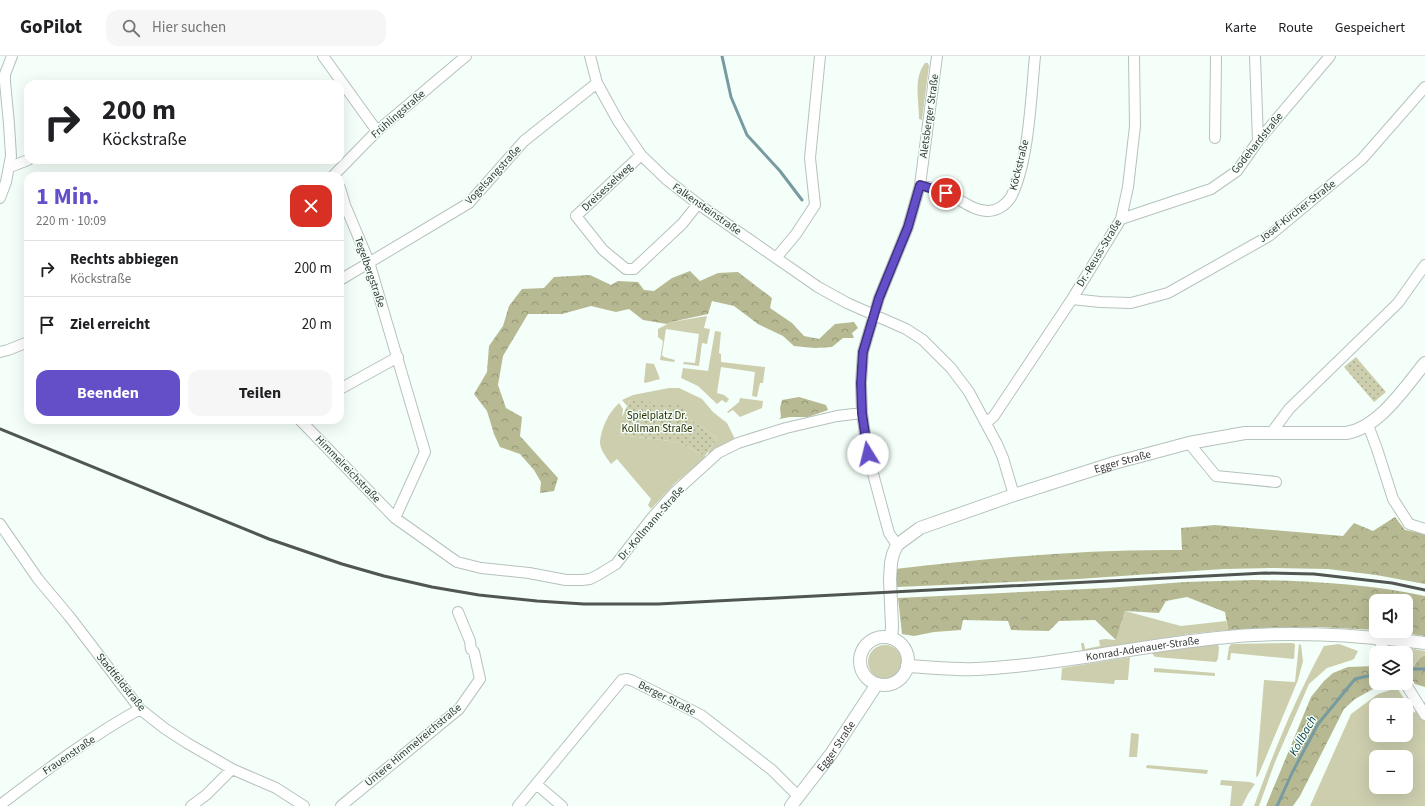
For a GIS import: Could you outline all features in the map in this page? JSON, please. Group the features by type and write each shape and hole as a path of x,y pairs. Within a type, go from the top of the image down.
{"street":[{"path":"0,198 10,167 11,156 10,124 3,96 5,74 12,56"},
{"path":"323,56 340,80"},
{"name":"Frühlingstraße","path":"338,172 377,131 466,56"},
{"name":"Falkensteinstraße","path":"590,56 597,83 618,121 642,154 666,179 698,204 818,287 847,303 906,329 923,340 951,368 969,392 1004,458 1014,495"},
{"path":"776,258 796,234 815,205 810,158 820,56"},
{"name":"Aletsberger Straße","path":"897,545 890,533 884,516 868,454 862,413 861,383 863,352 874,314 908,227 920,185 937,56"},
{"name":"Köckstraße","path":"920,185 946,193 980,210 993,211 1001,208 1006,203 1010,198 1022,164 1035,56"},
{"name":"Dr.-Reuss-Straße","path":"986,423 994,416 1072,298 1121,219 1128,187 1135,126 1134,56"},
{"path":"1215,138 1216,56"},
{"path":"1255,56 1258,141"},
{"name":"Godehardstraße","path":"1121,219 1211,189 1237,171 1258,141 1330,56"},
{"name":"Vogelsangstraße","path":"344,278 469,203 524,141 597,83"},
{"path":"344,85 377,131"},
{"name":"Josef-Kircher-Straße","path":"1072,298 1100,302 1131,302 1168,293 1269,236 1362,159 1425,87"},
{"name":"Dreisesselweg","path":"642,154 576,216 603,250 626,269 634,269 682,224 698,204"},
{"path":"10,167 24,162"},
{"name":"Tegelbergstraße","path":"344,201 369,262 425,452 395,518"},
{"path":"1272,432 1289,409 1398,303 1425,265"},
{"path":"4,351 24,344"},
{"path":"344,387 398,357"},
{"name":"Egger Straße","path":"897,545 920,528 1014,495 1114,464 1189,443 1245,433 1354,432 1368,425 1383,413 1425,363"},
{"name":"Dr.-Kollmann-Straße","path":"395,518 456,562 481,568 529,573 566,580 590,579 616,564 651,519 674,493 718,453 738,443 786,428 837,416 862,413"},
{"name":"Himmelreichstraße","path":"304,424 395,518"},
{"path":"1368,425 1393,499 1409,524 1425,529"},
{"path":"1189,443 1216,476 1276,482"},
{"name":"Stadtfeldstraße","path":"0,524 38,579 69,616 140,709 164,728 232,769 276,788 304,806"},
{"path":"891,638 891,563 897,545"},
{"name":"Untere Himmelreichstraße","path":"341,806 459,709 480,679 474,652 471,649 470,641 458,612"},
{"name":"Konrad-Adenauer-Straße","path":"908,666 976,669 1042,663 1218,637 1266,634 1319,634 1369,637"},
{"path":"884,637 891,638 903,646 906,652 908,666 905,673 893,683 885,685 877,684 870,681 865,676 860,662 861,654 870,642 884,637"},
{"name":"Konrad-Adenauer-Straße","path":"1385,638 1425,643"},
{"name":"Berger Straße","path":"518,806 622,680 627,679 633,680 701,715 772,770 795,801"},
{"name":"Egger Straße","path":"795,801 831,754 877,684"},
{"path":"1409,690 1425,715"},
{"name":"Frauenstraße","path":"0,805 33,780 111,726 140,709"},
{"path":"191,806 206,795 232,769"},
{"path":"536,784 562,806"}],"green space":[{"path":"925,63 928,63 929,66 922,120 919,119 918,83 921,69"},
{"path":"690,271 700,281 718,273 738,272 772,298 770,308 792,323 804,336 819,339 835,324 854,322 858,328 852,333 854,338 843,338 832,347 815,348 794,346 783,336 758,324 734,306 712,301 708,314 667,324 643,320 629,309 616,312 591,306 562,314 528,314 503,356 498,385 506,408 522,417 520,436 558,478 554,491 540,493 541,482 534,470 520,454 500,447 494,434 487,411 474,394 487,372 489,346 503,326 509,306 522,289 544,288 554,277 590,275 611,285 618,281 638,282 644,290 654,291 672,278"},
{"path":"707,316 704,328 710,329 707,344 702,343 699,366 683,364 684,362 695,363 699,334 666,329 662,355 675,360 674,362 660,360 663,341 658,337 658,329 671,322"},
{"path":"715,331 721,332 719,353 721,354 721,362 765,367 763,383 760,383 757,397 752,396 755,372 721,367 717,393 724,395 729,399 726,403 722,400 717,404 698,386 681,378 683,368 708,371"},
{"path":"1356,357 1386,392 1374,402 1344,367"},
{"path":"646,363 654,364 660,379 644,382"},
{"path":"669,388 679,388 702,399 713,412 727,423 735,439 709,455 708,452 717,438 687,417 630,400 627,406 622,400 633,395"},
{"path":"799,397 826,405 828,410 808,417 790,417 779,419 781,417 780,408 782,400"},
{"path":"740,398 763,401 762,408 740,417 733,410 728,413 727,412 739,402"},
{"name":"Spielplatz Dr. Kollman Straße","path":"630,400 685,406 687,417 717,438 705,456 678,442 620,435 622,417"},
{"path":"619,403 623,409 620,435 678,442 705,456 705,458 674,484 651,509 648,505 651,499 617,459 611,464 601,448 600,442 606,421"},
{"path":"1395,517 1405,530 1425,534 1425,584 1376,575 1328,569 1274,568 1223,569 1078,579 897,587 895,569 1038,555 1110,551 1182,550 1181,528 1215,525 1343,536 1354,523 1373,531"},
{"path":"1254,580 1297,581 1340,584 1404,592 1425,596 1425,636 1413,634 1413,594 1369,594 1369,630 1318,627 1228,630 1225,612 1187,597 1166,601 1159,613 1125,611 1116,640 1095,620 1059,621 1049,631 1011,630 1008,621 963,620 961,630 934,632 914,636 902,634 898,598 1107,588 1185,582"},
{"path":"1125,611 1181,626 1226,621 1228,630 1189,634 1085,652 1082,650 1081,643 1084,643 1085,649 1100,646 1099,640 1116,640"},
{"path":"1217,644 1219,647 1218,659 1216,662 1156,657 1152,653"},
{"path":"1231,644 1295,644 1294,659 1231,653 1230,660 1227,660 1229,647"},
{"path":"1299,644 1301,645 1303,661 1298,680 1258,776 1256,777 1264,680 1295,682"},
{"path":"1339,644 1358,651 1354,659 1327,668 1309,684 1275,762 1259,806 1254,806 1286,724 1314,665 1324,646"},
{"path":"882,645 888,645 897,650 901,656 901,668 897,674 888,679 882,679 873,674 868,665 868,659 873,650"},
{"path":"1413,649 1425,651 1425,655 1413,666"},
{"path":"1425,655 1425,687 1415,684 1413,681 1413,667 1420,658"},
{"path":"1130,657 1128,680 1115,680 1114,684 1061,680 1062,668"},
{"path":"1369,666 1369,690 1371,690 1355,699 1344,709 1300,796 1293,806 1266,806 1311,697 1324,681 1333,673 1348,667"},
{"path":"1154,668 1215,673 1215,676 1154,672"},
{"path":"1391,690 1398,690 1404,698 1373,698 1378,694"},
{"path":"1369,701 1369,742 1413,742 1413,712 1414,713 1423,702 1425,702 1425,806 1310,806 1351,714"},
{"path":"1131,733 1139,734 1137,757 1129,757"},
{"path":"1147,765 1208,770 1207,774 1146,768"},
{"path":"1221,780 1250,782 1255,784 1242,806 1230,806 1232,786 1220,785"}],"waterway":[{"path":"722,56 731,97 747,135 780,171 802,200"},
{"name":"Kollbach","path":"1413,669 1425,669"},
{"name":"Kollbach","path":"1277,806 1292,773 1318,724 1355,679 1369,676"}],"railway":[{"path":"0,429 269,539 342,564 384,576 432,587 479,595 584,604 658,604 1265,573 1314,574 1392,583 1425,590"}],"route":[{"path":"868,454 862,413 861,383 863,352 874,314 908,227 920,185 946,193"}]}
